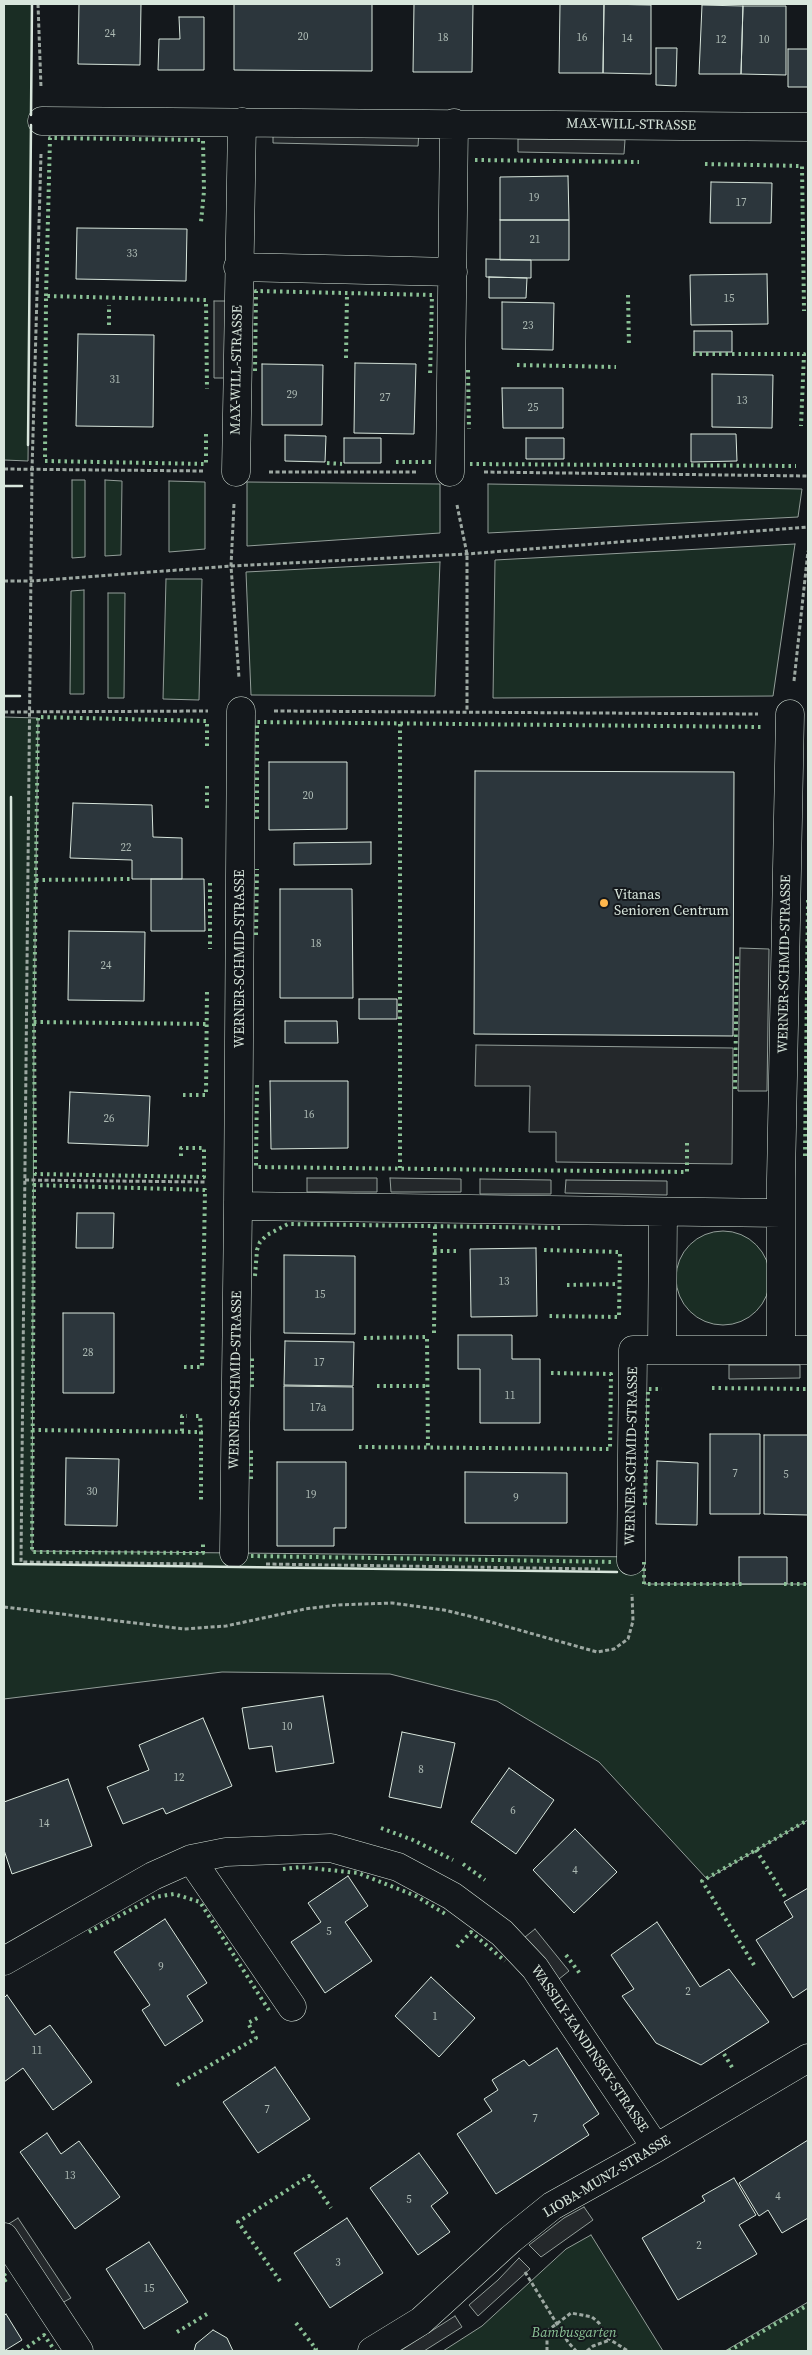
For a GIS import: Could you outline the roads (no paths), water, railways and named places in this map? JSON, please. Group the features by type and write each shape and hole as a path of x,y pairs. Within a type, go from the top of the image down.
{"street":[{"name":"MAX-WILL-STRASSE","path":"42,121 808,127"},
{"name":"MAX-WILL-STRASSE","path":"236,472 238,267 242,122"},
{"path":"450,472 454,123"},
{"path":"238,267 453,272"},
{"name":"WERNER-SCHMID-STRASSE","path":"223,1559 238,1206 242,711"},
{"name":"WERNER-SCHMID-STRASSE","path":"781,1349 781,1213 790,714"},
{"path":"238,1206 781,1213"},
{"path":"662,1350 663,1212"},
{"name":"WERNER-SCHMID-STRASSE","path":"631,1565 633,1350 808,1350"},
{"name":"WASSILY-KANDINSKY-STRASSE","path":"4,1961 152,1876 191,1859 226,1852 332,1848 398,1867 452,1896 502,1933 536,1968 656,2148"},
{"path":"191,1859 292,2007"},
{"name":"LIOBA-MUNZ-STRASSE","path":"372,2351 421,2321 511,2239 552,2206 656,2148 808,2058"},
{"path":"4,2237 79,2351"}],"place":[{"name":"Vitanas Senioren Centrum","path":"604,903"}],"park label":[{"name":"Bambusgarten","path":"574,2333"}]}
